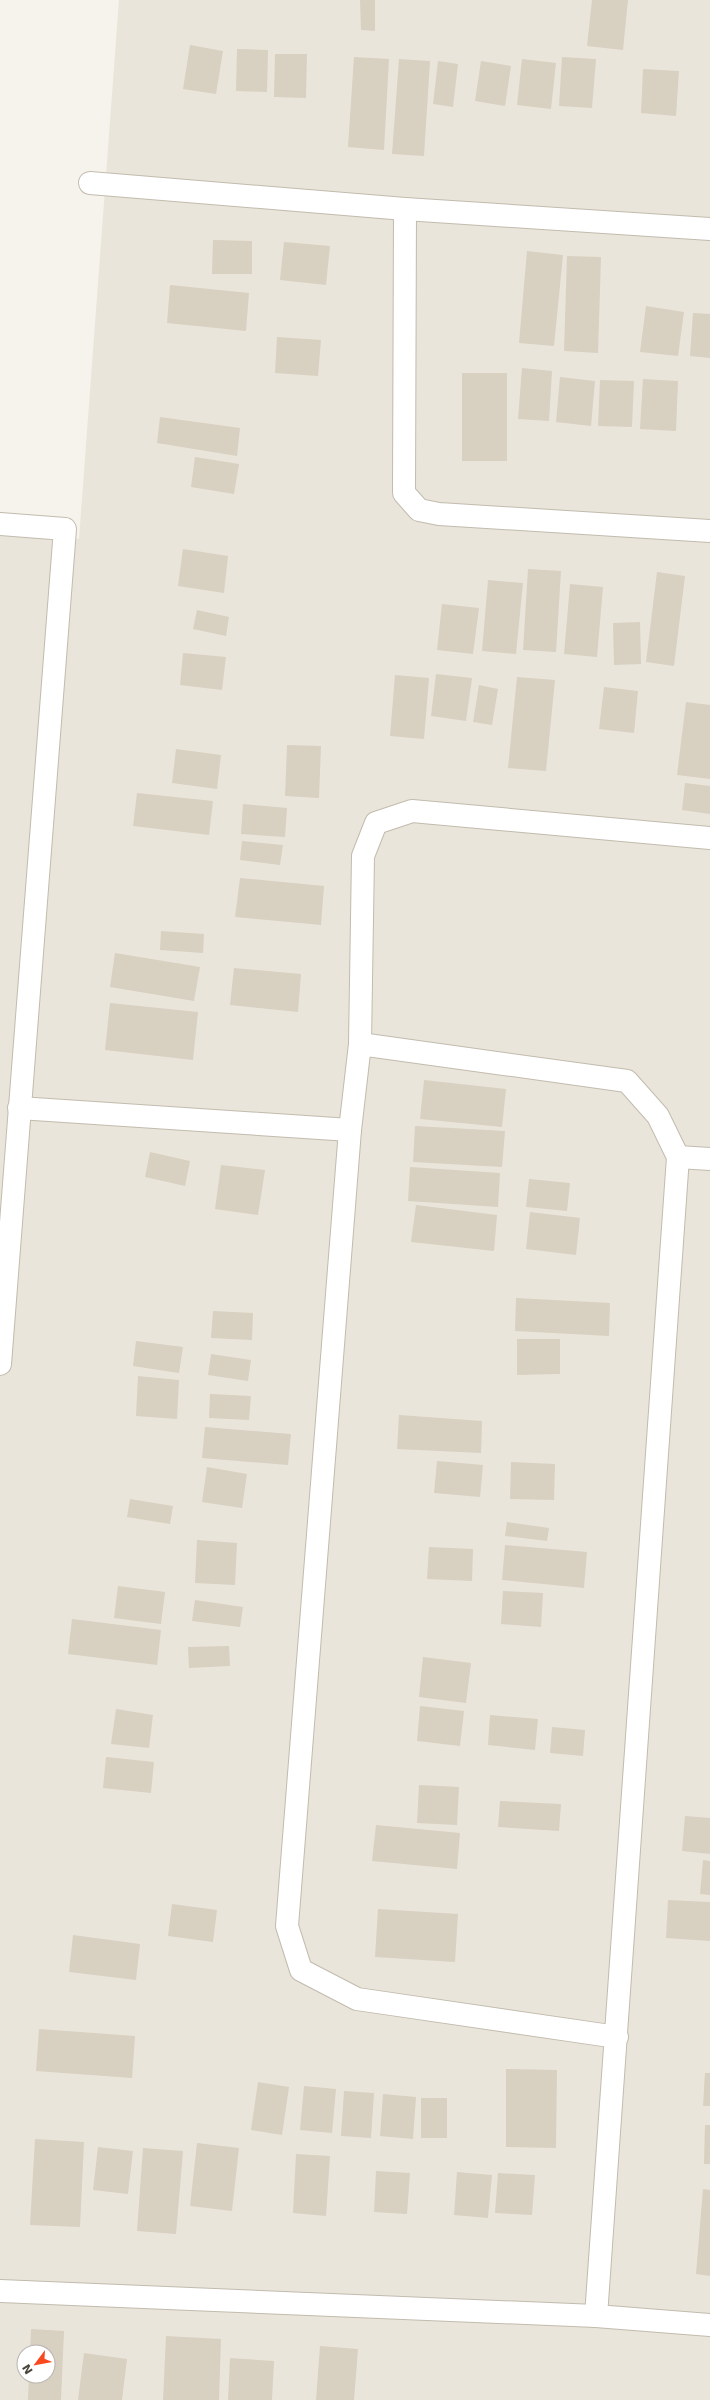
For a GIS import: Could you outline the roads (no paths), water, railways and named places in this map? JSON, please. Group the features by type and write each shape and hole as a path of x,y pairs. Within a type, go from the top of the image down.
{"street":[{"path":"90,183 405,209 710,229"},
{"path":"405,209 404,493 419,510 439,514 710,532"},
{"path":"0,524 65,529 0,1364"},
{"path":"616,2037 357,1998 301,1970 287,1926 350,1130 360,1044 363,856 376,823 412,811 710,838"},
{"path":"360,1044 627,1082 658,1116 678,1157 596,2316"},
{"path":"19,1108 350,1130"},
{"path":"678,1157 710,1159"},
{"path":"0,2291 596,2316 710,2325"}]}
